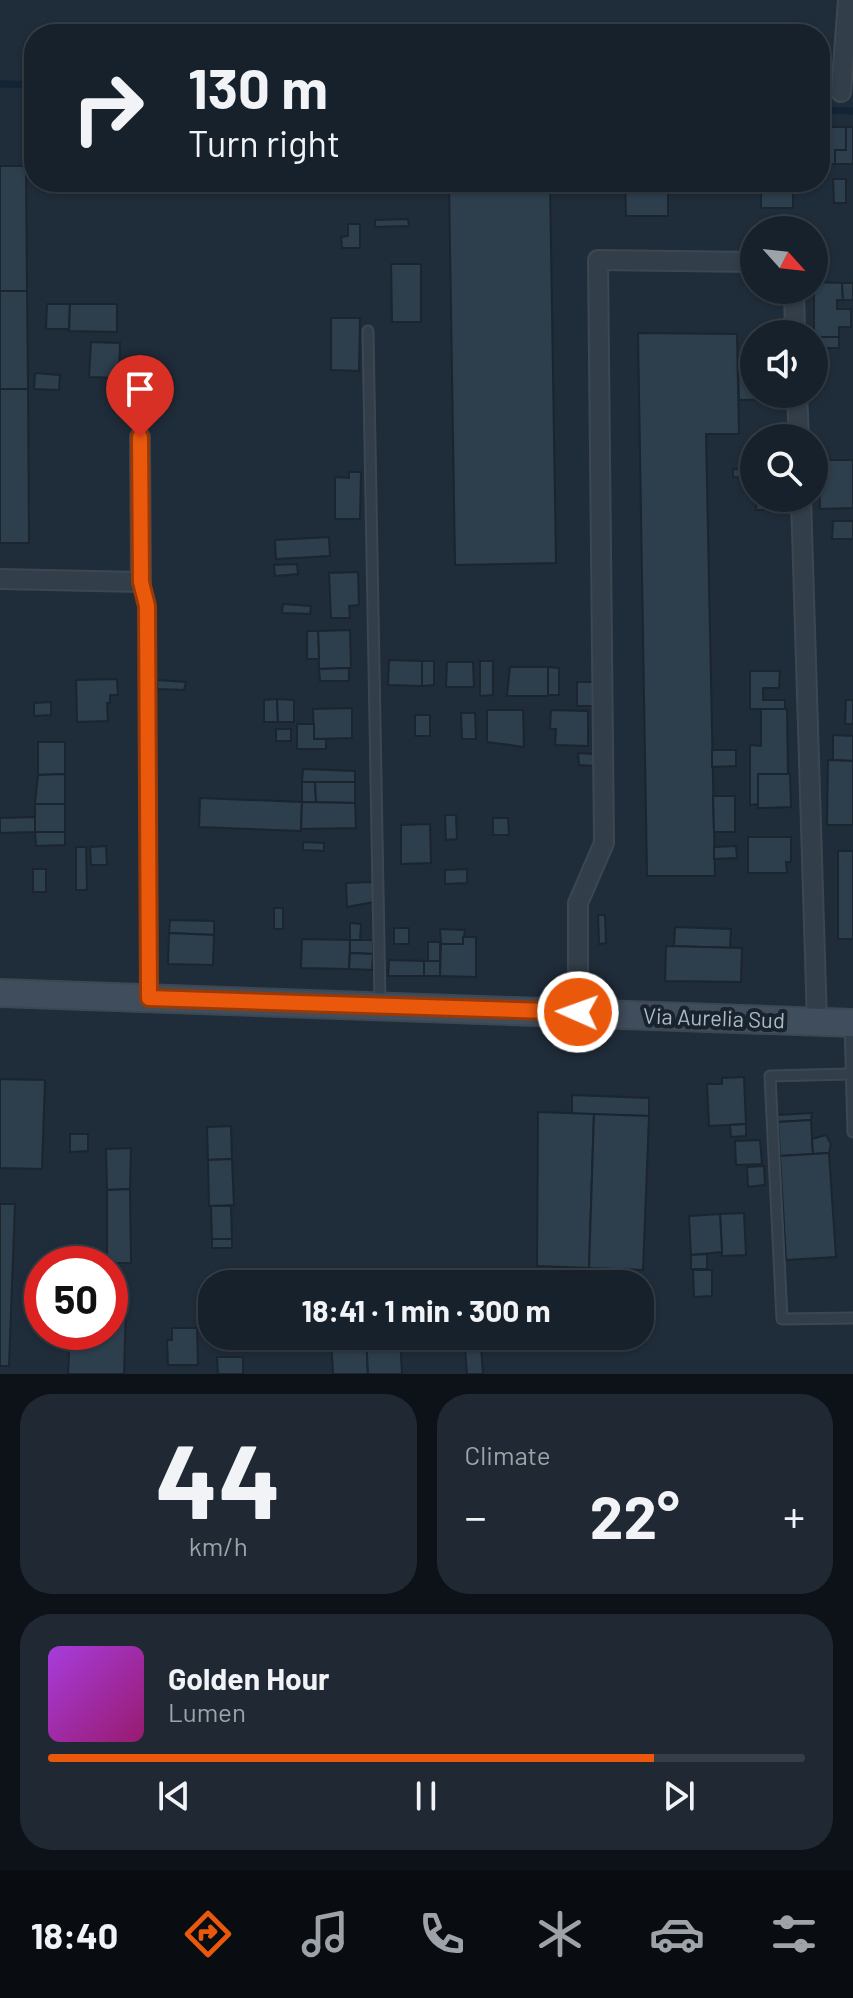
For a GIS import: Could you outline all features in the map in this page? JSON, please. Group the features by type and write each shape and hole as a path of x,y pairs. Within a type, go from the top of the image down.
{"main road":[{"name":"Via Aurelia Sud","path":"0,993 852,1023"}],"street":[{"path":"841,92 848,0"},
{"path":"578,1012 578,903 604,843 598,260 740,262"},
{"path":"0,579 141,582 140,437"},
{"path":"801,512 817,1023"}],"lane":[{"path":"368,331 380,1006"},
{"path":"141,582 147,606 149,998"},
{"path":"852,1023 850,1074 853,1132"},
{"path":"850,1074 770,1076 782,1319 853,1318"}],"building":[{"path":"830,127 846,127 846,150 835,150 835,164 830,164"},
{"path":"846,127 853,127 853,164 835,164 835,150 846,150"},
{"path":"0,166 24,166 27,291 0,291"},
{"path":"833,179 846,179 846,203 834,203"},
{"path":"449,192 550,192 556,563 455,565"},
{"path":"625,192 668,192 668,216 626,216"},
{"path":"761,192 793,192 793,208 761,208"},
{"path":"408,219 409,226 375,227 375,220"},
{"path":"348,224 360,224 360,248 342,248 341,237 348,236"},
{"path":"391,264 421,264 421,322 392,322"},
{"path":"828,282 842,283 843,300 837,300 837,309 851,309 851,327 839,327 839,337 828,337 828,320 814,320 814,304 828,304"},
{"path":"842,283 853,283 853,300 843,300"},
{"path":"0,291 27,291 28,389 0,389"},
{"path":"47,304 70,304 69,329 46,329"},
{"path":"70,304 117,304 117,332 69,331"},
{"path":"331,318 360,318 359,371 331,370"},
{"path":"638,333 737,334 739,434 706,434 715,876 647,876"},
{"path":"828,337 839,337 839,348 828,348"},
{"path":"91,342 120,343 119,378 89,377"},
{"path":"738,367 740,367 740,400"},
{"path":"35,373 60,375 59,390 34,389"},
{"path":"0,389 28,389 29,543 0,543"},
{"path":"828,460 853,460 853,508 828,509"},
{"path":"733,469 740,469 740,477 733,477"},
{"path":"349,472 361,472 360,519 335,519 335,477 349,478"},
{"path":"833,521 853,521 853,539 832,539"},
{"path":"329,537 330,556 276,559 275,540"},
{"path":"297,564 298,574 275,576 274,565"},
{"path":"358,572 359,605 349,606 350,618 331,618 329,573"},
{"path":"283,604 311,606 310,614 282,613"},
{"path":"350,630 351,668 319,669 318,631"},
{"path":"307,631 318,631 319,659 307,659"},
{"path":"389,660 422,661 422,686 388,685"},
{"path":"422,661 434,661 434,685 422,686"},
{"path":"480,661 493,661 493,695 480,696"},
{"path":"447,662 473,662 474,687 446,687"},
{"path":"510,667 548,667 548,696 507,696"},
{"path":"548,667 559,668 559,695 548,695"},
{"path":"349,668 349,681 320,681 319,669"},
{"path":"750,671 780,671 779,688 763,688 763,700 785,700 785,709 750,709"},
{"path":"117,679 118,695 110,695 110,703 107,703 108,721 77,722 76,680"},
{"path":"157,680 186,682 184,690 157,689"},
{"path":"577,682 593,682 593,706 577,706"},
{"path":"277,699 278,722 264,722 264,700"},
{"path":"277,699 294,700 294,722 278,722"},
{"path":"846,700 853,700 853,724 845,724"},
{"path":"51,702 51,715 34,716 34,703"},
{"path":"352,708 352,738 314,739 313,709"},
{"path":"761,709 787,709 788,774 758,774 758,804 750,805 750,745 761,746"},
{"path":"487,710 523,710 524,747 487,742"},
{"path":"551,710 588,711 588,746 555,745 556,729 550,729"},
{"path":"461,713 475,713 476,739 462,739"},
{"path":"415,715 430,715 430,736 415,736"},
{"path":"297,724 314,724 314,739 326,739 326,749 297,749"},
{"path":"276,729 291,729 291,741 276,741"},
{"path":"833,735 853,736 853,761 833,760"},
{"path":"38,742 65,742 65,774 38,775"},
{"path":"712,750 736,750 736,766 712,767"},
{"path":"578,753 594,754 594,766 579,765"},
{"path":"828,760 853,761 853,825 827,825"},
{"path":"303,769 355,771 355,782 302,782"},
{"path":"65,774 65,804 35,804 38,775"},
{"path":"758,774 790,774 791,807 758,808"},
{"path":"302,782 315,782 316,802 302,802"},
{"path":"315,782 355,782 355,803 316,802"},
{"path":"713,796 735,796 735,832 714,832"},
{"path":"200,798 302,802 301,831 199,827"},
{"path":"302,802 355,803 356,828 301,829"},
{"path":"35,804 65,804 65,832 35,832"},
{"path":"445,815 456,815 457,839 446,840"},
{"path":"35,817 35,832 0,833 0,818"},
{"path":"493,818 508,818 509,835 493,835"},
{"path":"430,824 431,863 401,864 401,825"},
{"path":"35,832 65,832 65,845 36,846"},
{"path":"748,837 791,837 791,862 786,862 787,873 748,873"},
{"path":"303,842 324,843 324,851 303,850"},
{"path":"106,846 107,865 91,865 90,847"},
{"path":"736,846 737,858 714,859 714,847"},
{"path":"76,847 86,847 87,890 76,890"},
{"path":"838,851 853,851 853,939 838,939"},
{"path":"33,869 46,869 46,892 33,892"},
{"path":"467,869 467,883 445,884 445,870"},
{"path":"373,882 374,902 347,907 346,883"},
{"path":"274,908 283,908 283,929 274,929"},
{"path":"598,915 605,915 606,943 599,944"},
{"path":"170,920 214,921 214,935 169,933"},
{"path":"350,923 361,924 360,940 350,940"},
{"path":"675,927 731,929 730,948 674,946"},
{"path":"394,928 409,928 409,944 394,944"},
{"path":"440,929 465,930 463,944 441,944"},
{"path":"169,933 214,935 213,965 168,964"},
{"path":"463,937 476,937 476,977 440,976 441,944 463,944"},
{"path":"302,939 350,940 349,969 301,968"},
{"path":"350,940 373,940 373,954 350,953"},
{"path":"428,942 440,942 440,961 428,961"},
{"path":"666,946 742,948 741,982 665,981"},
{"path":"350,953 373,954 372,970 349,969"},
{"path":"389,960 424,961 424,976 388,976"},
{"path":"424,961 440,961 440,976 424,976"},
{"path":"744,1077 746,1124 709,1126 707,1084 722,1084 722,1078"},
{"path":"0,1079 45,1080 42,1169 0,1168"},
{"path":"572,1095 649,1098 649,1116 572,1114"},
{"path":"538,1112 594,1114 589,1268 537,1266"},
{"path":"812,1113 811,1120 778,1122 777,1115"},
{"path":"594,1114 649,1116 643,1270 589,1268"},
{"path":"811,1120 813,1154 780,1156 778,1122"},
{"path":"746,1124 746,1136 731,1137 730,1125"},
{"path":"231,1126 232,1159 208,1160 207,1127"},
{"path":"70,1134 88,1134 88,1151 70,1152"},
{"path":"826,1135 831,1144 829,1153 813,1154 812,1139"},
{"path":"760,1140 762,1164 736,1165 735,1141"},
{"path":"131,1148 130,1189 107,1190 106,1149"},
{"path":"829,1153 836,1257 786,1260 780,1156"},
{"path":"232,1159 234,1205 209,1206 208,1160"},
{"path":"764,1166 765,1185 748,1187 747,1167"},
{"path":"130,1189 131,1263 128,1263 128,1246 107,1246 107,1190"},
{"path":"0,1204 15,1204 9,1366 0,1366"},
{"path":"211,1206 231,1206 232,1239 212,1239"},
{"path":"744,1213 746,1255 722,1256 720,1214"},
{"path":"720,1214 722,1252 691,1255 689,1216"},
{"path":"212,1239 232,1239 232,1248 212,1248"},
{"path":"707,1254 707,1269 691,1269 691,1255"},
{"path":"693,1270 712,1270 712,1296 694,1297"},
{"path":"172,1328 197,1328 198,1365 168,1365 167,1340 172,1340"},
{"path":"69,1350 125,1350 124,1374 68,1374"},
{"path":"332,1350 367,1350 368,1374 333,1374"},
{"path":"367,1350 401,1350 402,1374 368,1374"},
{"path":"465,1350 481,1350 483,1374 467,1374"},
{"path":"217,1357 243,1357 243,1374 218,1374"}],"waterway":[{"path":"0,84 24,85"},
{"path":"830,110 853,111"}],"route":[{"path":"140,437 141,582 147,606 149,998 578,1012"}]}
